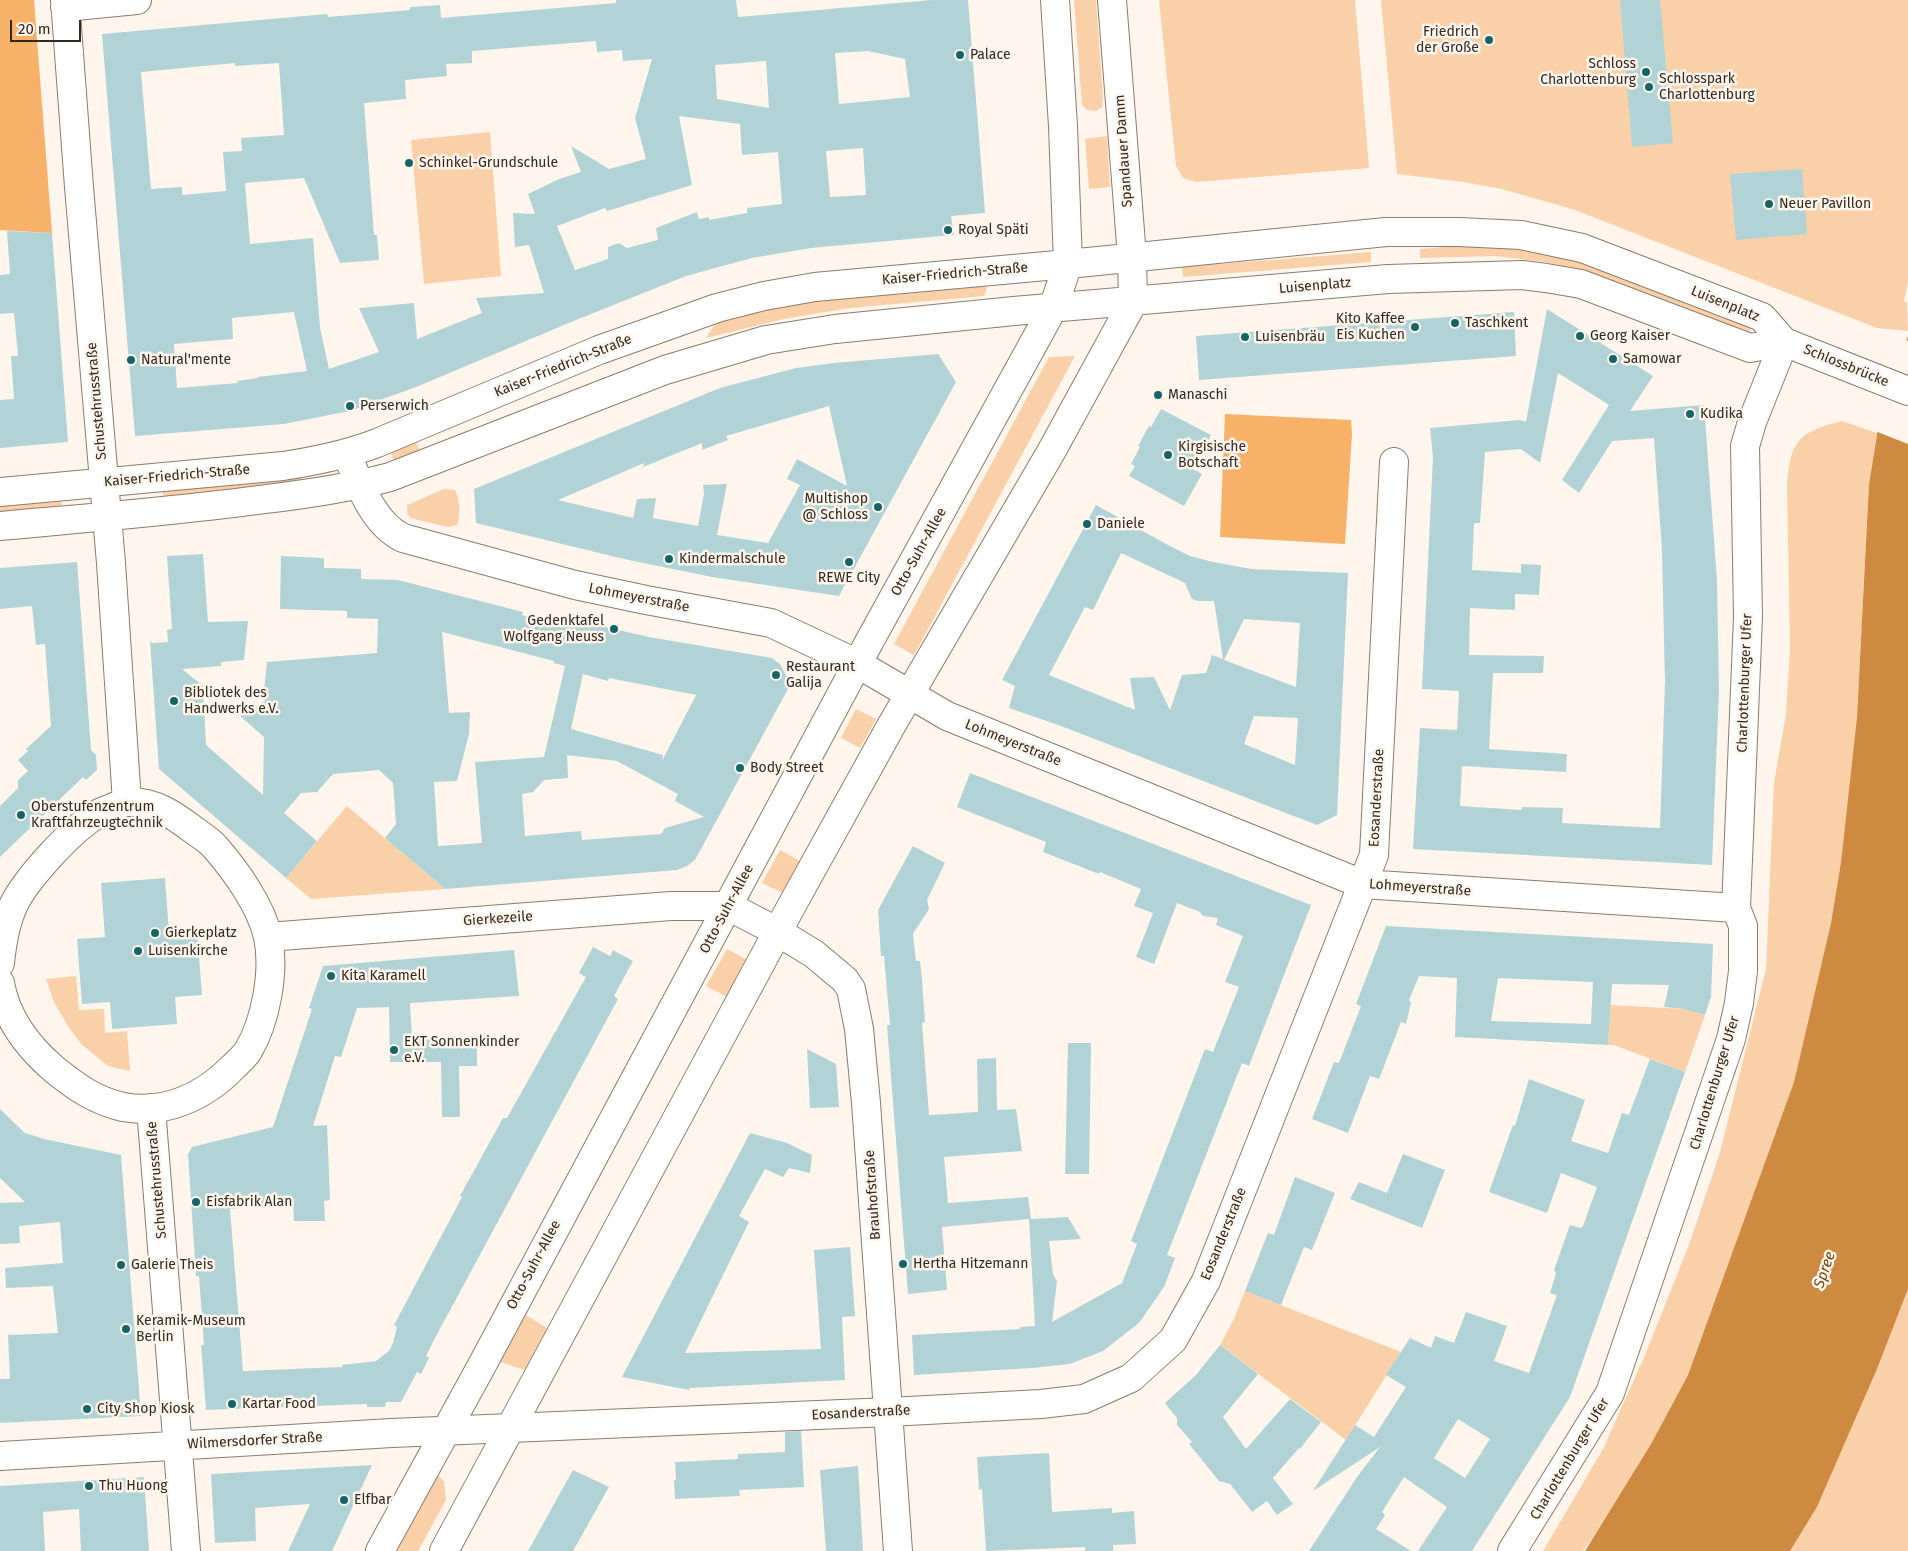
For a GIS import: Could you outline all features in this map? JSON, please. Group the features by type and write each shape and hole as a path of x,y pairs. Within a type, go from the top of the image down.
{"street":[{"path":"65,3 137,0"},
{"path":"1055,0 1063,126 1068,264"},
{"name":"Spandauer Damm","path":"1112,0 1132,257 1133,302"},
{"name":"Schustehrusstraße","path":"65,3 107,517 127,802"},
{"name":"Luisenplatz","path":"1132,257 1386,232 1459,232 1521,235 1582,248 1762,317 1784,342"},
{"name":"Kaiser-Friedrich-Straße","path":"0,492 284,466 315,462 347,454 600,350 717,308 764,296 815,287 1132,257"},
{"name":"Otto-Suhr-Allee","path":"380,1551 858,664 1053,308 1068,264"},
{"name":"Luisenplatz","path":"1053,308 1388,279 1522,276 1581,284 1750,348 1784,342"},
{"path":"444,1551 778,932 909,694 1051,452 1133,302"},
{"path":"0,526 228,505 299,496 360,485 390,477 665,370 766,340 835,329 1053,308"},
{"name":"Schlossbrücke","path":"1784,342 1908,391"},
{"name":"Charlottenburger Ufer","path":"1512,1551 1610,1393 1731,1039 1740,1003 1743,971 1743,926 1736,908 1748,617 1745,446 1752,422 1784,342"},
{"name":"Lohmeyerstraße","path":"347,454 360,485 384,523 392,533 403,538 575,585 771,623 858,664 947,716 1362,884 1736,908"},
{"name":"Eosanderstraße","path":"510,1428 888,1412 1041,1404 1084,1399 1132,1378 1173,1340 1206,1281 1374,855 1394,462"},
{"path":"0,963 2,938 14,904 39,869 62,843 96,815 127,802 152,805 172,814 212,843 232,866 254,902 268,937 270,976 264,1014 247,1052 221,1080 200,1094 175,1105 151,1108 124,1107 100,1100 76,1086 45,1061 22,1036 3,998 0,983"},
{"name":"Gierkezeile","path":"268,937 671,906 728,906"},
{"name":"Brauhofstraße","path":"728,906 778,932 814,954 845,980 851,989 859,1034 866,1103 898,1551"},
{"name":"Schustehrusstraße","path":"151,1108 186,1551"},
{"name":"Wilmersdorfer Straße","path":"0,1456 510,1428"}],"shaded area":[{"path":"0,0 34,0 52,233 0,230"},
{"path":"1074,0 1096,0 1103,97 1102,107 1096,111 1087,110 1082,105"},
{"path":"1159,0 1355,0 1369,168 1196,182 1183,178 1176,166"},
{"name":"Schlosspark Charlottenburg","path":"1381,0 1908,0 1908,281 1904,301 1907,303 1908,331 1877,328 1575,210 1502,189 1397,174"},
{"path":"490,132 501,276 424,284 411,140"},
{"path":"1107,136 1110,187 1089,189 1085,139"},
{"path":"1496,246 1531,249 1586,262 1751,327 1748,335 1585,272 1545,262 1496,256 1420,258 1420,249"},
{"path":"1371,252 1371,262 1183,277 1182,267"},
{"path":"988,285 984,296 850,308 784,319 706,338 718,319 807,302"},
{"path":"1075,356 914,655 894,644 1049,357"},
{"path":"1225,414 1351,420 1352,434 1345,544 1220,537"},
{"path":"1842,421 1877,433 1869,484 1857,717 1841,862 1831,923 1794,1082 1688,1375 1651,1444 1583,1551 1543,1551 1603,1449 1645,1355 1690,1242 1720,1152 1766,969 1774,783 1786,714 1790,649 1788,471 1794,449 1799,441 1815,429"},
{"path":"415,440 421,454 394,462 390,449"},
{"path":"301,477 304,482 168,498 164,497 162,491 167,489"},
{"path":"444,489 455,490 457,494 459,512 457,525 448,527 410,518 407,512 407,505"},
{"path":"61,500 62,506 60,508 0,512 0,504"},
{"path":"856,709 876,719 860,748 841,738"},
{"path":"347,806 445,889 311,899 286,878"},
{"path":"780,850 800,861 783,893 762,883"},
{"path":"727,949 749,961 729,998 706,986"},
{"path":"76,976 79,1010 104,1009 105,1033 127,1031 130,1071 108,1066 81,1044 54,1002 46,979"},
{"path":"1610,1005 1684,1009 1705,1015 1685,1072 1614,1045 1608,1045"},
{"path":"1908,1289 1908,1551 1790,1551 1817,1507 1877,1369"},
{"path":"1245,1291 1401,1352 1346,1440 1220,1345 1234,1319"},
{"path":"526,1315 547,1328 525,1370 500,1362"},
{"path":"439,1476 444,1481 446,1500 418,1551 397,1551 436,1479"}],"water":[{"name":"Spree","path":"1908,336 1908,1289 1877,1369 1817,1507 1790,1551 1585,1551 1651,1444 1688,1375 1794,1082 1831,923 1841,862 1857,717 1869,484 1879,422"}],"pier":[{"path":"1904,340 1908,341 1908,444 1875,431"}],"building":[{"path":"616,0 736,0 738,17 932,0 968,0 985,213 951,216 954,235 811,248 752,258 686,276 416,387 350,411 284,424 135,436 102,34 327,14 328,17 410,10 410,7 440,5 441,18 616,3","holes":["596,41 597,52 622,50 623,61 652,59 635,118 646,159 609,169 571,146 581,172 559,179 528,194 535,214 513,213 515,247 529,245 544,293 476,298 482,313 417,339 414,303 359,308 379,352 329,369 320,328 313,238 250,244 245,183 304,178 340,263 379,260 377,235 374,235 364,103 406,99 405,80 447,76 446,64 472,63 472,51","868,51 905,59 910,97 839,104 835,53","766,61 769,108 717,99 715,65","235,63 235,66 279,63 284,135 241,138 242,151 223,152 226,191 182,195 182,187 151,189 141,72","679,116 740,124 742,155 778,152 782,204 747,208 747,213 709,220 709,217 699,219 697,212 656,228 658,240 627,248 619,243 608,247 608,259 575,270 557,226 605,208 607,211 692,185","863,148 866,195 830,197 826,151","294,312 307,371 258,377 237,381 238,383 177,388 174,344 233,339 232,318"]},
{"name":"Schloss Charlottenburg","path":"1620,0 1660,0 1673,143 1632,147"},
{"path":"1802,169 1807,234 1736,240 1730,174"},
{"path":"7,231 52,233 68,442 0,448 0,400 14,399 11,356 18,356 14,313 0,314 0,275 10,274"},
{"path":"1547,309 1653,376 1630,411 1704,405 1717,581 1719,690 1712,865 1413,849 1420,728 1457,730 1459,691 1422,689 1433,457 1430,428 1520,420 1526,422","holes":["1558,373 1609,405 1562,480 1579,493 1612,441 1654,438 1662,550 1665,682 1660,828 1562,823 1563,808 1522,807 1522,810 1460,806 1462,766 1566,772 1567,754 1489,749 1493,673 1543,673 1544,656 1469,655 1470,608 1515,610 1515,594 1539,595 1541,565 1521,564 1521,573 1472,570 1474,523 1480,523 1485,452 1521,449 1540,463"]},
{"path":"1514,312 1516,356 1199,380 1196,336"},
{"path":"938,354 956,382 839,596 712,577 624,559 476,523 474,489 720,388 796,368","holes":["829,406 847,486 797,459 787,479 800,485 768,543 717,535 727,484 703,485 704,494 698,526 653,518 656,498 637,499 633,518 558,500 644,463 643,467 702,443 702,450 728,440 726,436"]},
{"name":"Kirgisische Botschaft","path":"1161,409 1211,435 1193,469 1202,474 1184,506 1129,476 1135,466 1131,464 1140,447 1138,446"},
{"path":"1096,505 1190,556 1251,569 1348,573 1337,815 1317,825 1061,726 1009,708 1015,686 1002,680","holes":["1121,553 1185,583 1192,599 1214,601 1223,659 1212,655 1206,673 1182,675 1170,710 1154,677 1130,678 1135,710 1049,675 1085,607 1093,610","1244,619 1300,623 1296,687 1224,660","1254,716 1298,718 1295,765 1244,744"]},
{"path":"203,554 208,622 248,621 244,660 221,662 221,666 182,669 203,686 206,745 263,795 264,737 240,716 265,701 264,690 267,662 377,653 378,619 347,618 347,611 280,609 281,556 324,558 324,568 361,569 361,579 398,580 523,612 522,615 559,625 561,617 649,637 772,658 780,664 788,679 788,689 695,860 677,870 445,889 385,838 396,824 393,783 379,770 333,774 317,792 301,793 284,813 317,841 286,878 159,769 150,641 152,643 168,642 167,630 172,629 167,556","holes":["442,632 554,661 554,663 565,666 544,757 475,762 482,843 438,846 434,782 457,781 469,734 470,712 449,713","583,674 608,681 609,678 696,695 662,761 663,755 571,729","567,755 617,761 678,794 675,801 704,817 665,828 661,834 582,840 581,831 525,836 522,794 533,792 544,780 568,778"]},
{"path":"77,562 91,750 96,755 97,770 86,780 83,777 0,857 0,806 18,788 18,780 28,771 18,760 28,751 26,749 51,726 45,644 36,645 32,606 0,609 0,568"},
{"path":"970,773 1311,905 1249,1066 1242,1063 1167,1255 1175,1258 1164,1287 1139,1323 1103,1351 1070,1364 914,1375 912,1335 1020,1329 1020,1327 1035,1326 1029,1219 942,1227 947,1290 908,1294 887,1025 890,1025 884,956 881,956 878,910 913,846 945,863 927,900 929,909 913,934 916,961 920,961 922,980 925,1022 922,1023 929,1115 978,1112 977,1059 996,1058 997,1110 1016,1109 1022,1151 944,1157 948,1203 1028,1197 1031,1219 1068,1217 1081,1239 1049,1241 1053,1274 1057,1281 1052,1322 1122,1283 1137,1244 1131,1241 1205,1049 1213,1052 1239,987 1225,982 1243,936 1216,925 1218,918 1203,916 1200,912 1177,903 1154,964 1136,957 1153,913 1134,906 1141,889 1043,852 1046,842 957,807"},
{"name":"Luisenkirche","path":"165,878 169,933 197,931 202,995 175,997 177,1024 112,1029 110,1002 82,1004 77,939 105,937 101,883"},
{"path":"1386,926 1713,944 1711,997 1705,1015 1684,1009 1664,1007 1669,985 1612,984 1608,1045 1455,1037 1457,978 1419,976 1409,1000 1411,1003 1406,1024 1401,1022 1379,1079 1370,1076 1348,1133 1312,1119 1334,1062 1339,1063 1361,1006 1356,1004","holes":["1498,978 1593,982 1591,1024 1491,1021"]},
{"path":"593,947 610,956 613,950 633,961 614,996 618,999 434,1340 426,1356 429,1358 421,1374 417,1372 401,1402 386,1402 385,1407 367,1407 367,1404 206,1410 201,1345 204,1345 199,1276 196,1276 188,1154 192,1147 273,1127 312,1009 309,1008 323,966 514,950 519,996 410,1003 412,1039 458,1038 458,1048 477,1048 477,1066 459,1066 460,1117 442,1117 441,1062 390,1062 389,1007 357,1008 341,1057 335,1056 313,1126 327,1125 330,1200 324,1201 325,1221 294,1221 293,1203 230,1209 243,1371 342,1367 342,1365 376,1361 389,1351 397,1327 394,1325 462,1197 460,1196 503,1118 507,1118 586,977 579,973"},
{"path":"1068,1043 1091,1043 1089,1174 1065,1174"},
{"path":"807,1049 836,1064 839,1107 810,1108"},
{"path":"1650,1059 1685,1072 1570,1397 1472,1551 1418,1551 1447,1507 1404,1477 1382,1512 1385,1515 1376,1529 1411,1551 1309,1551 1357,1477 1380,1447 1313,1491 1355,1425 1374,1437 1406,1387 1386,1375 1410,1338 1431,1348 1435,1336 1454,1343 1466,1312 1507,1326 1494,1361 1529,1373 1557,1295 1550,1293 1556,1273 1554,1270 1570,1225 1581,1228 1583,1226 1597,1187 1561,1173 1547,1213 1489,1192 1513,1125 1515,1126 1529,1079 1585,1100 1571,1141 1608,1153 1622,1113 1629,1115","holes":["1458,1419 1490,1439 1465,1478 1434,1458"]},
{"path":"0,1109 25,1133 44,1139 121,1155 141,1416 0,1423 0,1379 10,1379 8,1335 58,1333 53,1286 6,1288 5,1268 63,1263 60,1222 19,1226 20,1243 0,1244 0,1203 25,1202 0,1178"},
{"path":"750,1133 787,1143 812,1155 810,1173 789,1168 783,1177 765,1169 739,1216 749,1222 685,1353 821,1349 814,1250 850,1247 855,1316 842,1317 845,1380 689,1388 689,1390 622,1377"},
{"path":"1403,1154 1445,1170 1422,1228 1350,1199 1359,1182 1387,1193"},
{"path":"1295,1177 1335,1193 1312,1250 1304,1247 1281,1305 1245,1291 1268,1233 1274,1235"},
{"path":"1220,1345 1258,1374 1223,1417 1246,1449 1290,1399 1321,1422 1300,1449 1273,1478 1293,1504 1277,1515 1267,1501 1252,1512 1230,1484 1219,1481 1189,1444 1192,1442 1177,1425 1177,1418 1165,1403 1196,1375"},
{"path":"801,1431 804,1487 739,1490 740,1496 675,1499 675,1462 738,1459 738,1454 785,1452 785,1432"},
{"path":"1049,1453 1052,1512 1112,1508 1112,1513 1134,1511 1136,1544 1113,1545 1113,1551 1085,1551 1085,1547 986,1551 982,1489 979,1490 977,1457"},
{"path":"372,1465 332,1551 288,1551 310,1504 255,1508 256,1541 215,1543 211,1474"},
{"path":"858,1466 863,1551 826,1551 820,1470"},
{"path":"573,1470 609,1487 573,1551 528,1551"},
{"path":"144,1477 149,1551 81,1551 79,1509 43,1512 45,1551 0,1551 0,1486"}],"place":[{"name":"Friedrich der Große","path":"1489,40"},
{"name":"Palace","path":"960,55"},
{"name":"Schloss Charlottenburg","path":"1646,72"},
{"name":"Schlosspark Charlottenburg","path":"1649,87"},
{"name":"Schinkel-Grundschule","path":"409,163"},
{"name":"Neuer Pavillon","path":"1769,204"},
{"name":"Royal Späti","path":"948,230"},
{"name":"Taschkent","path":"1455,323"},
{"name":"Kito Kaffee Eis Kuchen","path":"1415,327"},
{"name":"Georg Kaiser","path":"1580,336"},
{"name":"Luisenbräu","path":"1245,337"},
{"name":"Samowar","path":"1613,359"},
{"name":"Natural'mente","path":"131,360"},
{"name":"Manaschi","path":"1158,395"},
{"name":"Perserwich","path":"350,406"},
{"name":"Kudika","path":"1690,414"},
{"name":"Kirgisische Botschaft","path":"1168,455"},
{"name":"Multishop @ Schloss","path":"878,507"},
{"name":"Daniele","path":"1087,524"},
{"name":"Kindermalschule","path":"669,559"},
{"name":"REWE City","path":"849,562"},
{"name":"Gedenktafel Wolfgang Neuss","path":"614,629"},
{"name":"Restaurant Galija","path":"776,675"},
{"name":"Bibliotek des Handwerks e.V.","path":"174,701"},
{"name":"Body Street","path":"740,768"},
{"name":"Oberstufenzentrum Kraftfahrzeugtechnik","path":"21,815"},
{"name":"Gierkeplatz","path":"155,933"},
{"name":"Luisenkirche","path":"138,951"},
{"name":"Kita Karamell","path":"331,976"},
{"name":"EKT Sonnenkinder e.V.","path":"394,1050"},
{"name":"Eisfabrik Alan","path":"196,1202"},
{"name":"Hertha Hitzemann","path":"903,1264"},
{"name":"Galerie Theis","path":"121,1265"},
{"name":"Keramik-Museum Berlin","path":"126,1329"},
{"name":"Kartar Food","path":"232,1404"},
{"name":"City Shop Kiosk","path":"87,1409"},
{"name":"Thu Huong","path":"89,1486"},
{"name":"Elfbar","path":"344,1500"}]}
